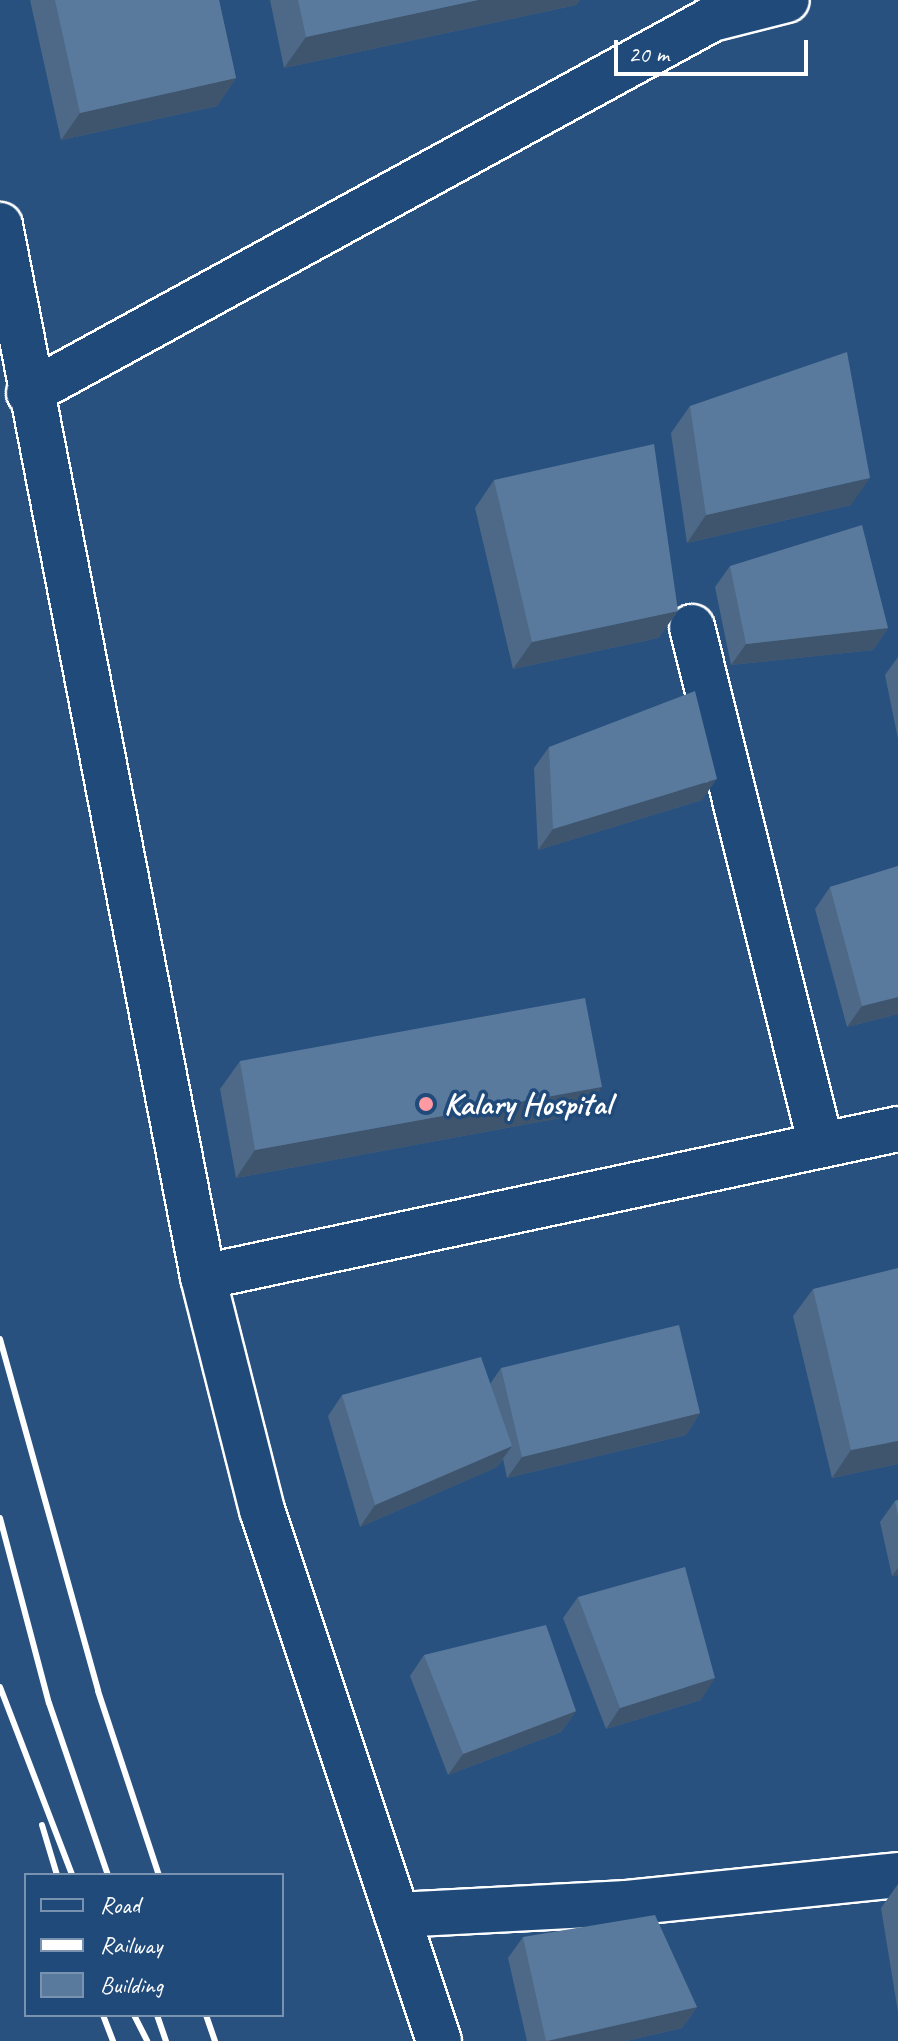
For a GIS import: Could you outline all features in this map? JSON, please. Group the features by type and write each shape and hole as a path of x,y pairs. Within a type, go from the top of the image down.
{"street":[{"path":"29,393 712,19 787,0"},
{"path":"0,225 29,393 203,1277 262,1510 439,2041"},
{"path":"692,627 821,1145"},
{"path":"203,1277 898,1129"},
{"path":"397,1915 627,1903 898,1875"}],"building":[{"path":"55,0 219,0 236,78 80,113"},
{"path":"298,0 478,0 306,37"},
{"path":"847,352 870,478 706,515 690,406"},
{"path":"654,444 678,611 532,642 494,480"},
{"path":"862,525 888,628 746,644 730,566"},
{"path":"695,691 717,779 553,829 549,747"},
{"path":"898,866 898,997 862,1006 830,887"},
{"path":"585,998 602,1087 255,1150 240,1061"},
{"path":"898,1268 898,1441 851,1450 813,1289"},
{"path":"679,1325 700,1413 522,1457 501,1368"},
{"path":"481,1357 512,1446 375,1505 342,1395"},
{"path":"685,1567 715,1678 620,1708 578,1597"},
{"path":"546,1625 576,1711 463,1754 424,1655"},
{"path":"655,1915 697,2007 546,2041 523,1937"}],"railway":[{"path":"0,1339 98,1691 158,1873"},
{"path":"0,1518 49,1703 107,1873"},
{"path":"0,1687 71,1873"},
{"path":"42,1825 56,1873"},
{"path":"104,2017 113,2041"},
{"path":"135,2017 147,2041"},
{"path":"158,2017 166,2041"},
{"path":"207,2017 215,2041"}],"place":[{"name":"Kalary Hospital","path":"426,1104"}]}
